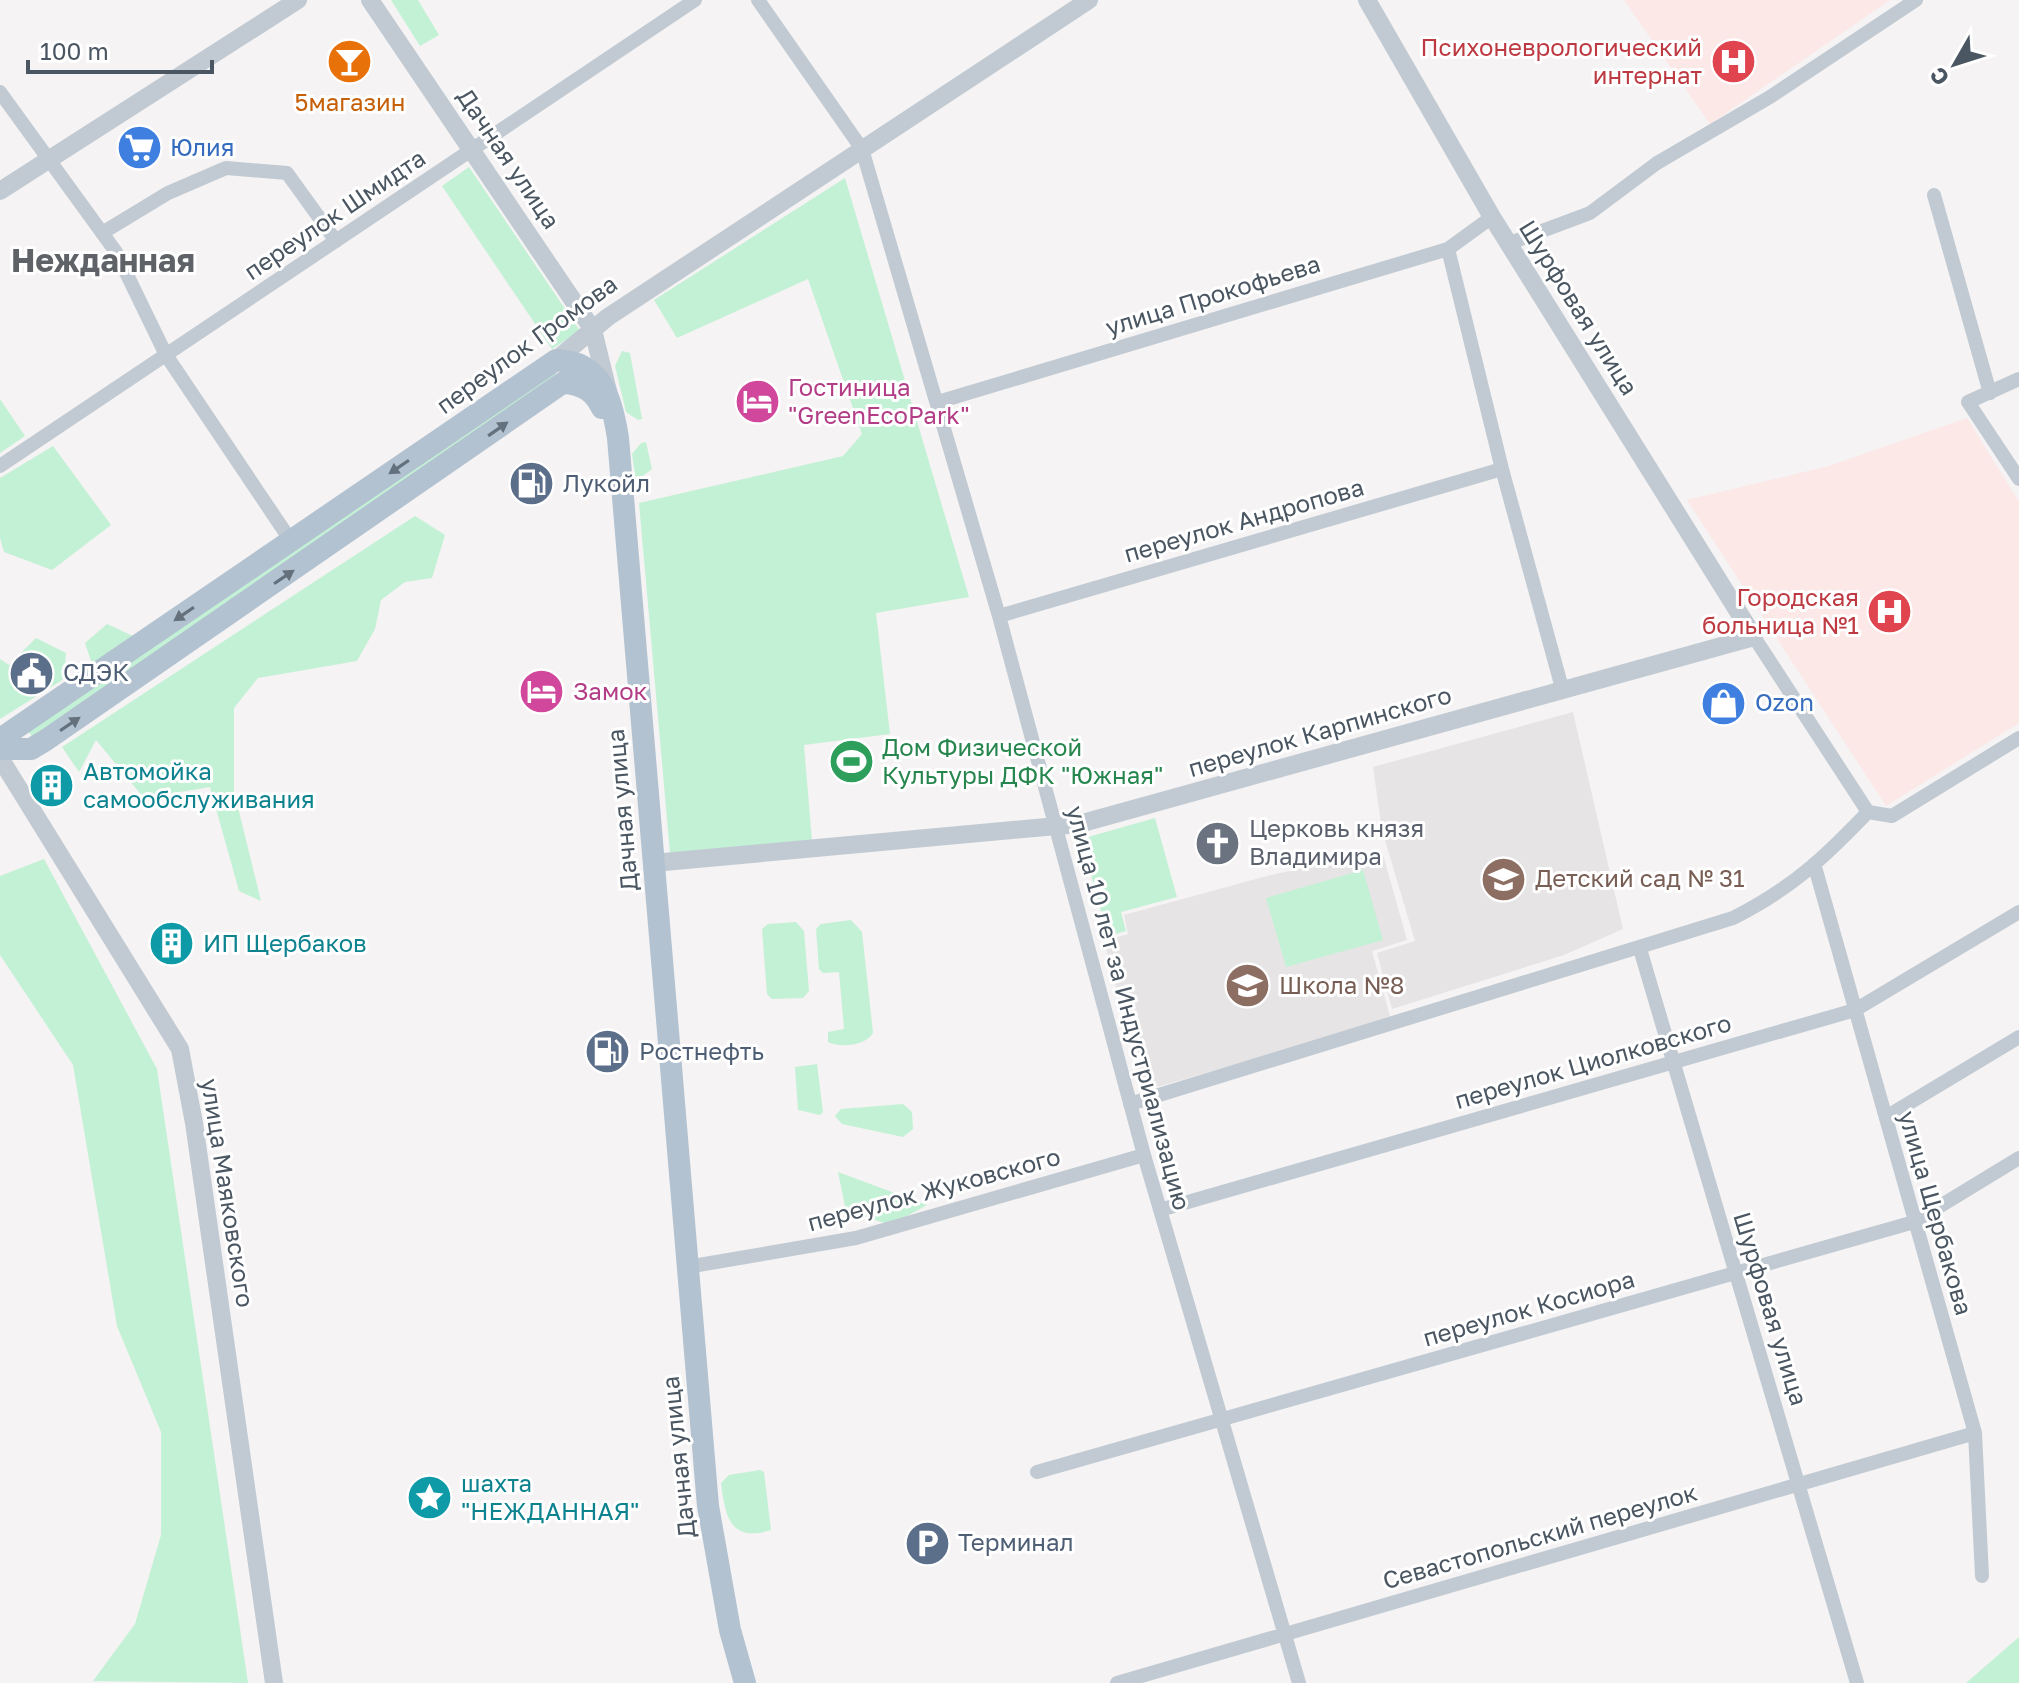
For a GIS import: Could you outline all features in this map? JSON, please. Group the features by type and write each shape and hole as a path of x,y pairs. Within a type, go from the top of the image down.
{"main road":[{"path":"556,360 582,364"},
{"name":"переулок Громова","path":"0,739 556,360"},
{"path":"0,749 31,749 46,740 566,383 582,364"},
{"path":"582,364 605,402"},
{"path":"566,383 580,385 605,402"},
{"name":"Дачная улица","path":"605,402 618,438 648,863 700,1472 711,1558 734,1683"},
{"name":"Дачная улица","path":"711,1558 745,1683"}],"street":[{"path":"0,191 298,0"},
{"name":"Дачная улица","path":"370,0 593,330 605,402"},
{"name":"переулок Шмидта","path":"0,466 695,0"},
{"name":"улица 10 лет за Индустриализацию","path":"758,0 862,149 999,616 1144,1155 1299,1683"},
{"name":"переулок Громова","path":"556,360 608,317 1089,0"},
{"name":"Шурфовая улица","path":"1367,0 1492,217 1754,637"},
{"path":"1510,243 1590,213 1657,163 1770,97 1916,0"},
{"path":"0,92 116,252 166,355 291,541"},
{"path":"102,233 168,193 226,168 287,173 336,241"},
{"path":"1934,195 1990,393"},
{"name":"улица Прокофьева","path":"938,402 1448,249 1492,217"},
{"path":"1448,249 1502,469 1562,688"},
{"path":"582,364 593,330"},
{"path":"2019,379 1968,402 2019,479"},
{"name":"переулок Андропова","path":"999,616 1502,469"},
{"path":"1754,637 1868,812 1892,816 2019,738"},
{"name":"переулок Карпинского","path":"648,863 1079,824 1754,637"},
{"name":"улица Маяковского","path":"0,758 180,1049 197,1138 274,1683"},
{"path":"1130,1104 1733,918 1773,897 1815,867 1868,812"},
{"name":"улица Щербакова","path":"1815,867 1975,1433 1982,1576"},
{"name":"переулок Циолковского","path":"1160,1210 1855,1010 2019,912"},
{"name":"Шурфовая улица","path":"1640,949 1857,1683"},
{"path":"1886,1117 2019,1037"},
{"name":"переулок Жуковского","path":"682,1267 856,1238 1144,1155"},
{"name":"переулок Косиора","path":"1037,1472 1914,1222 2019,1158"},
{"name":"Севастопольский переулок","path":"1117,1683 1975,1433"}],"shaded area":[{"name":"Психоневрологический интернат","path":"1624,0 1890,0 1710,124"},
{"name":"Городская больница №1","path":"1967,418 2019,502 2019,723 1886,806 1687,500 1829,466"},
{"name":"Детский сад № 31","path":"1573,712 1623,929 1564,955 1392,1009 1377,953 1415,941 1382,830 1373,767"},
{"name":"Школа №8","path":"1382,851 1407,940 1372,951 1391,1020 1143,1091 1104,941 1128,934 1124,915 1267,876"}],"green space":[{"path":"391,0 418,0 439,35 420,46"},
{"path":"469,167 580,331 552,349 442,186"},
{"path":"845,178 969,597 876,613 890,734 804,745 812,841 670,853 639,503 843,456 862,434 808,279 677,338 654,300"},
{"path":"622,351 630,353 642,419 638,420 626,412 615,366"},
{"path":"552,369 558,378 33,738 26,728"},
{"path":"0,399 25,436 0,453"},
{"path":"646,442 652,469 636,481 632,454 641,443"},
{"path":"53,446 111,525 52,570 4,552 0,538 0,478"},
{"path":"415,516 445,535 432,578 405,582 381,600 375,629 357,661 258,678 234,708 234,791 261,901 239,891 210,787 144,798 96,740 79,772 62,747"},
{"path":"107,624 133,636 92,664 85,643"},
{"path":"36,638 66,653 64,679 0,719 0,659 9,665"},
{"path":"1155,818 1177,897 1121,912 1126,931 1108,936 1081,839"},
{"path":"44,859 157,1069 248,1683 93,1681 135,1624 161,1535 161,1432 117,1326 73,1065 0,955 0,876"},
{"path":"1363,870 1383,940 1286,967 1266,898"},
{"path":"851,920 862,932 873,1033 859,1043 839,1045 828,1042 828,1032 844,1029 839,972 823,973 819,969 816,929 821,924"},
{"path":"796,922 804,931 809,991 803,998 772,999 767,994 762,929 768,924"},
{"path":"817,1064 823,1112 820,1115 798,1110 795,1067"},
{"path":"903,1104 912,1112 913,1129 903,1137 842,1124 835,1116 841,1109"},
{"path":"838,1172 927,1205 891,1225 846,1211"},
{"path":"764,1472 771,1530 746,1533 738,1530 728,1516 721,1483 729,1475"},
{"path":"2019,1637 2019,1683 1966,1683"}],"water":[{"path":"770,387 779,392 777,401 765,401 757,407 746,406 746,397"}],"place":[{"name":"5магазин","path":"350,61"},
{"name":"Психоневрологический интернат","path":"1733,62"},
{"name":"Юлия","path":"139,148"},
{"name":"Гостиница \"GreenEcoPark\"","path":"757,402"},
{"name":"Лукойл","path":"532,484"},
{"name":"Городская больница №1","path":"1890,612"},
{"name":"СДЭК","path":"32,673"},
{"name":"Замок","path":"542,692"},
{"name":"Ozon","path":"1724,703"},
{"name":"Дом Физической Культуры ДФК \"Южная\"","path":"851,762"},
{"name":"Автомойка самообслуживания","path":"52,786"},
{"name":"Церковь князя Владимира","path":"1218,843"},
{"name":"Детский сад № 31","path":"1504,879"},
{"name":"ИП Щербаков","path":"172,944"},
{"name":"Школа №8","path":"1248,986"},
{"name":"Ростнефть","path":"608,1052"},
{"name":"шахта \"НЕЖДАННАЯ\"","path":"430,1498"},
{"name":"Терминал","path":"927,1543"}],"district":[{"name":"Нежданная","path":"103,261"}]}
